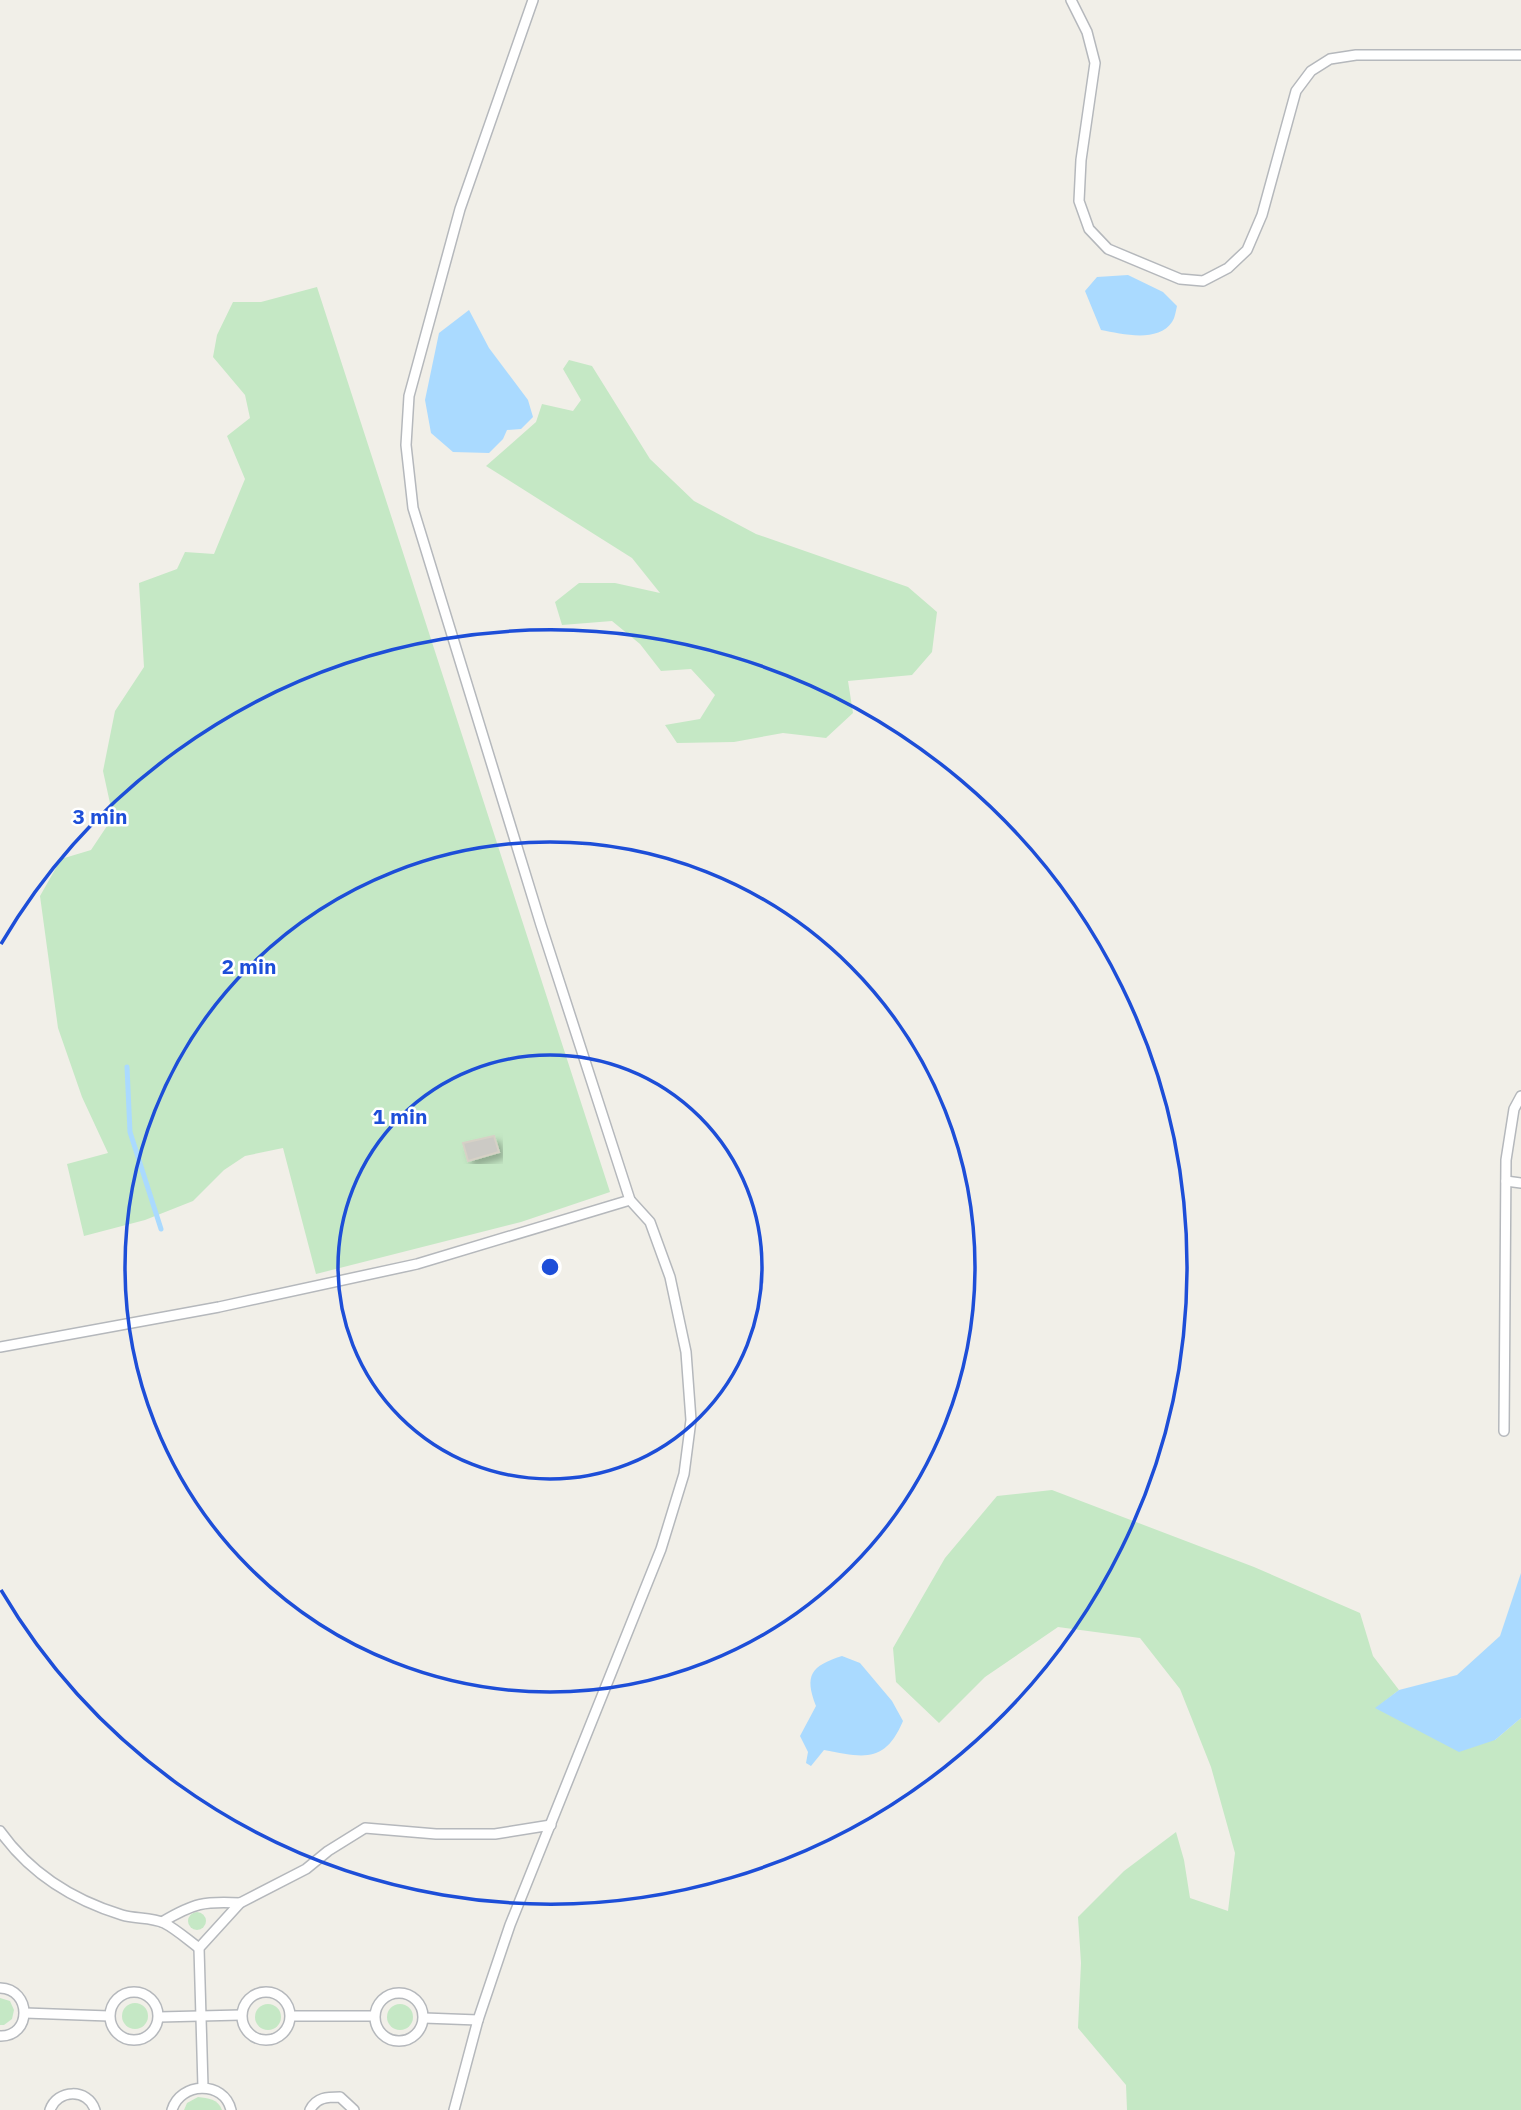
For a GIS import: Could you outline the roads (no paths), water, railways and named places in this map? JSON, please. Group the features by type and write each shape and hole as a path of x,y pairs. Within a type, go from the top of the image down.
{"lane":[{"path":"454,2110 478,2020 510,1925 661,1549 684,1474 691,1420 686,1352 670,1277 650,1222 630,1200 541,925 413,508 406,445 409,396 460,209 533,0"},
{"path":"1071,0 1087,32 1095,63 1081,160 1079,201 1089,229 1108,249 1180,279 1203,281 1228,268 1247,250 1262,215 1296,91 1311,71 1330,59 1356,55 1521,55"},
{"path":"1504,1431 1506,1160 1514,1109 1521,1096"},
{"path":"1506,1181 1521,1183"},
{"path":"0,1347 219,1307 417,1264 630,1200"},
{"path":"202,2087 199,1948 240,1903 306,1869 328,1851 365,1828 436,1834 495,1834 551,1825"},
{"path":"0,1831 27,1862 56,1886 89,1904 125,1916 162,1922 199,1948"},
{"path":"162,1922 186,1907 208,1901 240,1903"},
{"path":"0,1989 8,1989 21,1998 25,2013 20,2028 8,2036 0,2036"},
{"path":"127,1992 135,1992 143,1993 155,2002 159,2017 155,2032 142,2040 127,2040 114,2031 109,2016 115,2001 127,1992"},
{"path":"259,1992 274,1992 287,2001 291,2016 286,2031 274,2040 258,2039 246,2030 241,2015 246,2000 259,1992"},
{"path":"392,1993 407,1993 420,2003 424,2018 419,2032 406,2041 391,2041 378,2031 374,2017 379,2002 392,1993"},
{"path":"25,2013 109,2016"},
{"path":"159,2017 241,2015"},
{"path":"291,2016 374,2017"},
{"path":"424,2018 478,2020"},
{"path":"172,2110 174,2102 187,2091 202,2087 218,2092 230,2104 231,2110"},
{"path":"50,2110 52,2102 65,2093 80,2094 93,2103 95,2110"},
{"path":"310,2110 325,2097 340,2097 354,2110"}],"water":[{"path":"1128,275 1163,292 1177,306 1173,320 1166,329 1149,335 1101,330 1085,291 1097,277"},
{"path":"469,310 489,348 528,400 533,417 521,429 507,430 503,439 489,453 453,452 431,433 425,400 439,333"},
{"path":"1521,1573 1521,1718 1495,1740 1459,1752 1375,1708 1399,1690 1457,1675 1500,1636"},
{"path":"842,1656 860,1663 892,1701 903,1721 896,1735 881,1751 851,1755 824,1750 811,1766 806,1763 808,1752 800,1736 816,1706 811,1679 817,1668"}],"waterway":[{"path":"127,1067 130,1132 161,1229"}]}
